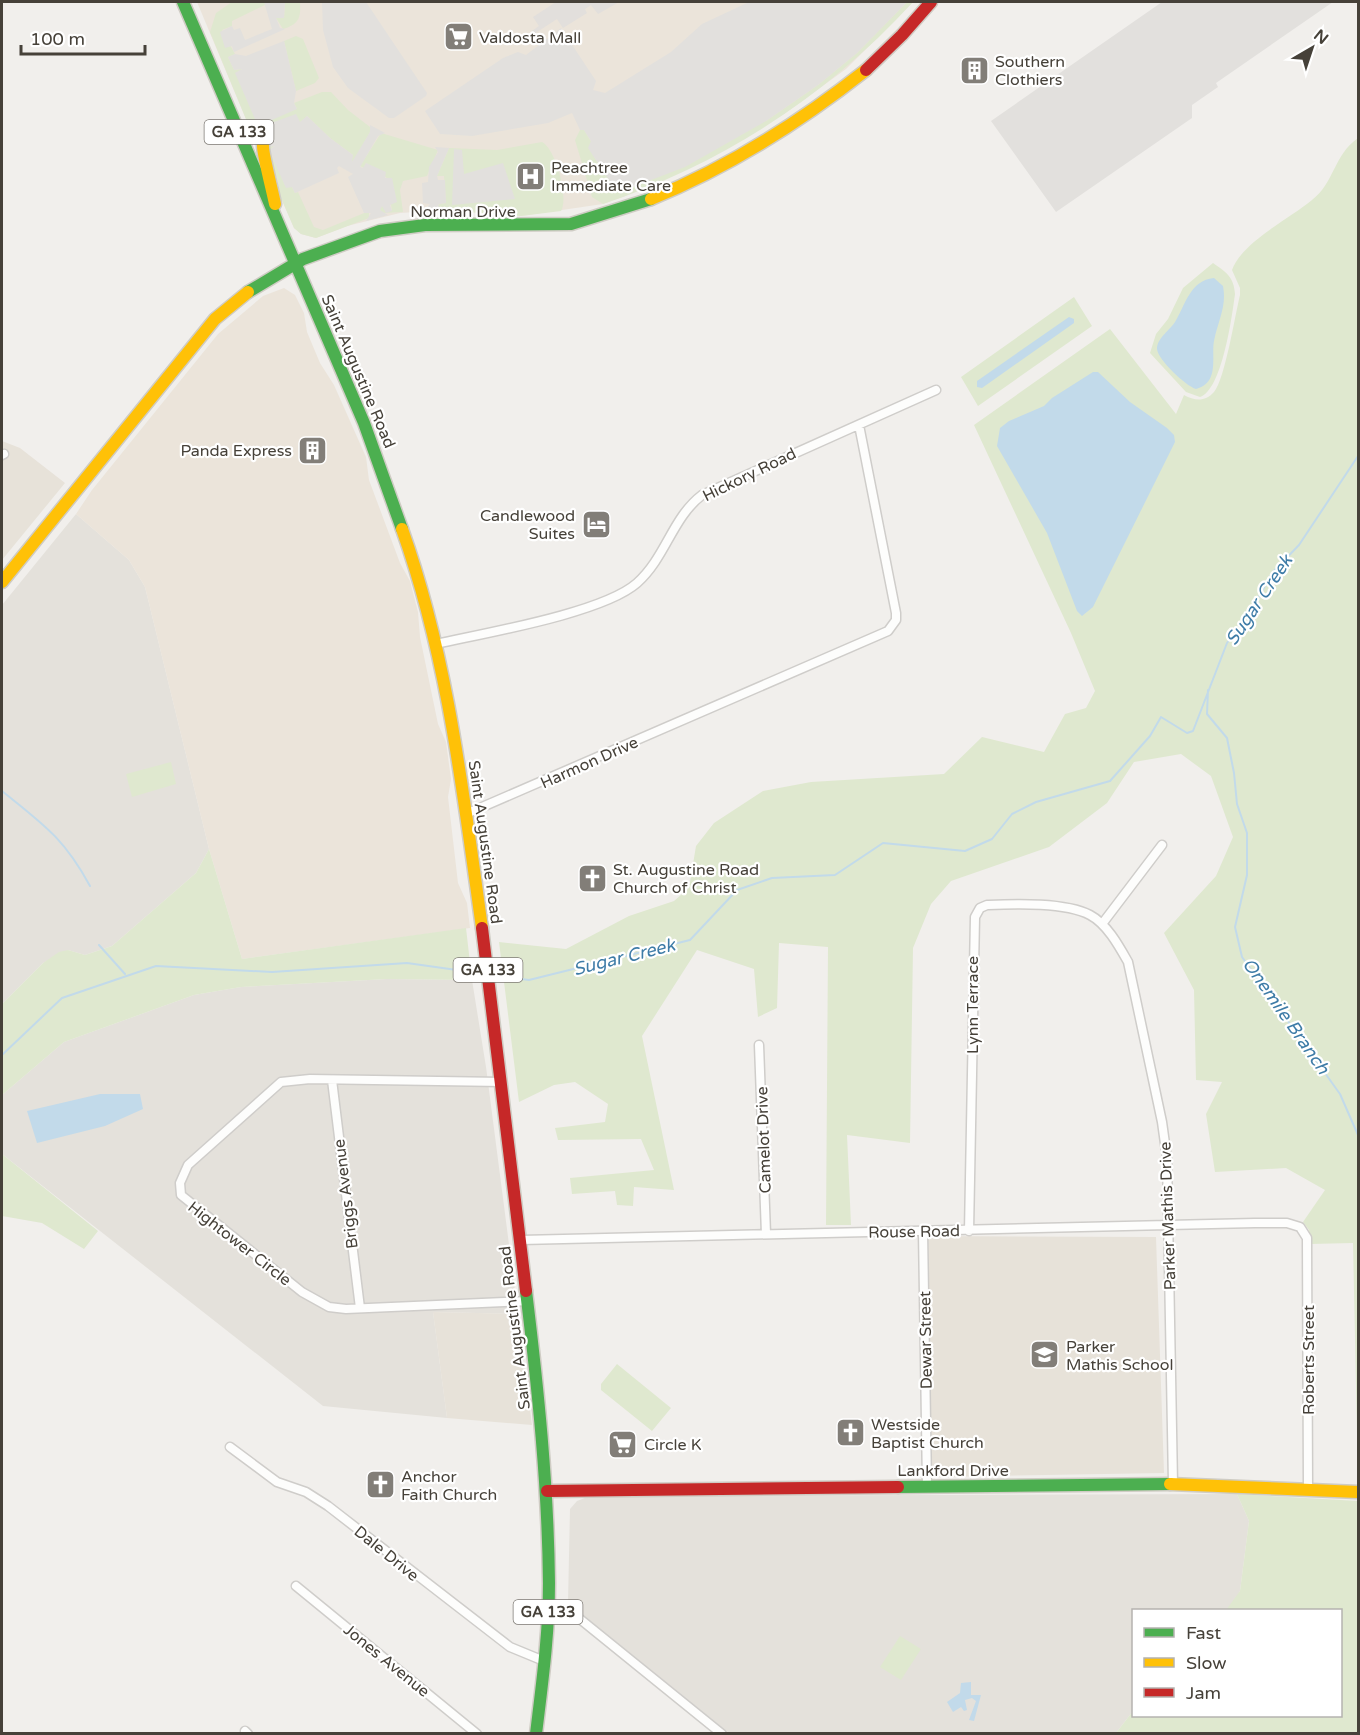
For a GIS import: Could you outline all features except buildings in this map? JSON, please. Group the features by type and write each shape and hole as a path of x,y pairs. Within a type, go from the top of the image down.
{"main road":[{"name":"Saint Augustine Road","path":"183,2 364,423 396,506 420,580 436,644 466,814 502,1082 548,1491 548,1610 536,1734"},
{"name":"Norman Drive","path":"2,582 215,319 252,287 296,263 356,239 404,226 531,228 574,224 636,206 670,193 741,156 829,99 900,40 931,2"},
{"path":"263,145 262,151 269,169 279,224"},
{"name":"Lankford Drive","path":"548,1491 1173,1484 1359,1492"}],"street":[{"name":"Hickory Road","path":"436,644 614,598 646,574 682,513 702,495 936,390"},
{"name":"Harmon Drive","path":"466,814 888,631 893,626 896,613 859,425"},
{"path":"1102,924 1162,845"},
{"name":"Lynn Terrace","path":"969,1231 975,916 980,908 987,905 1049,907 1090,915 1102,924"},
{"name":"Parker Mathis Drive","path":"1102,924 1128,962 1162,1122 1167,1158 1173,1484"},
{"name":"Camelot Drive","path":"759,1045 766,1234"},
{"name":"Hightower Circle","path":"502,1082 294,1079 281,1082 188,1165 180,1182 181,1195 317,1302 338,1309 528,1301"},
{"name":"Briggs Avenue","path":"332,1080 360,1308"},
{"name":"Rouse Road","path":"521,1240 1287,1223 1300,1227 1305,1232"},
{"name":"Dewar Street","path":"923,1231 927,1486"},
{"name":"Roberts Street","path":"1305,1232 1309,1398 1308,1490"},
{"name":"Dale Drive","path":"230,1447 277,1482 306,1491 328,1506 510,1647 544,1661"},
{"name":"Jones Avenue","path":"296,1586 477,1734"},
{"path":"548,1610 575,1615 722,1734"}],"shaded area":[{"path":"197,2 913,2 846,69 784,114 689,168 625,196 603,204 521,216 447,210 400,213 347,226 316,238 301,234 294,228 281,198 277,178 260,140 253,136"},
{"path":"264,2 285,2 284,18 276,18 280,28 285,29 234,52 232,46 225,48 220,32 232,26 234,30 240,28 245,40 272,29"},
{"path":"322,2 366,2 427,93 426,96 394,118 389,118 348,88 333,67 323,30"},
{"path":"556,2 619,2 598,14 591,5 585,9 587,13 563,28 557,19 534,34 532,31 539,26 533,17"},
{"path":"749,2 907,2 857,53 818,85 766,121 685,167 625,190 621,183 613,186 588,148 591,141 584,130 580,130 572,113 548,123 472,136 440,134 425,111 503,58 518,52 526,55 561,28 596,81 593,90 605,93 671,52 702,24"},
{"path":"1162,2 1333,2 1216,83 1218,87 1192,105 1192,118 1056,212 991,121"},
{"path":"284,41 296,91 294,103 297,109 258,126 235,73 242,69 234,70 228,57 235,54 246,56"},
{"path":"296,114 300,122 307,116 330,138 353,155 352,162 370,132 370,125 385,133 378,136 360,167 363,168 366,163 386,172 385,178 392,178 397,202 390,205 392,211 386,213 382,206 380,210 388,215 366,221 371,213 364,213 348,177 353,174 339,166 337,168 339,173 295,193 292,187 286,188 269,150 275,146 269,147 260,139 269,136 266,125"},
{"path":"435,147 449,148 437,176 438,180 445,180 446,203 438,206 447,210 425,210 430,204 423,203 422,183 428,182 429,167 438,152"},
{"path":"454,149 462,150 464,174 503,163 515,199 452,205"},
{"path":"284,288 295,295 304,313 307,332 320,363 334,385 366,457 369,480 400,563 410,581 418,612 420,637 438,724 446,742 451,779 448,797 458,883 467,903 470,928 242,959 209,849 145,587 129,560 76,514 92,490 218,334 263,296"},
{"path":"2,441 20,448 65,483 2,560"},
{"path":"76,514 129,560 145,587 209,849 196,873 112,946 85,955 68,950 43,963 2,1004 2,605"},
{"path":"387,979 472,980 486,1067 518,1314 433,1312 447,1418 323,1406 2,1154 2,1095 64,1042 194,995 241,987"},
{"name":"Parker Mathis School","path":"928,1236 1156,1237 1164,1473 932,1477"},
{"path":"433,1312 518,1314 532,1425 447,1418"},
{"path":"1237,1494 1249,1521 1240,1591 1236,1600 1227,1609 1132,1609 1132,1712 1116,1733 729,1733 568,1603 570,1509 577,1501 590,1496"}],"green space":[{"path":"232,2 265,2 265,5 232,21 232,26 222,30 235,54 228,57 234,70 242,69 236,73 297,109 294,103 322,92 331,92 348,110 370,127 370,132 353,162 350,160 353,155 330,138 307,116 300,123 267,125 270,133 260,139 253,136 210,32 216,13"},
{"path":"285,2 300,2 300,12 298,20 293,25 283,29 276,18 284,18"},
{"path":"907,2 913,2 880,36 809,96 771,123 732,147 648,187 603,204 592,197 575,140 580,130 584,130 592,143 766,121 818,85 857,53"},
{"path":"296,36 303,39 319,78 315,83 296,91 284,41"},
{"path":"381,133 438,150 427,176 403,181 400,190 403,212 382,213 379,208 382,206 392,211 387,178 366,163 364,168 360,166"},
{"path":"1358,138 1358,1481 1353,1243 1310,1244 1309,1230 1303,1222 1325,1190 1286,1168 1215,1172 1206,1114 1222,1082 1196,1080 1194,990 1164,933 1216,876 1233,837 1211,776 1181,754 1134,762 1107,803 1049,847 951,881 931,904 913,948 910,1143 847,1135 851,1225 826,1225 828,947 779,943 777,1008 758,1017 754,969 697,950 642,1036 674,1190 634,1187 633,1206 617,1205 615,1191 572,1194 570,1178 654,1170 641,1139 558,1140 555,1128 605,1122 608,1104 575,1082 554,1085 519,1102 499,942 566,949 629,916 674,901 689,888 696,846 714,823 763,791 811,782 944,774 982,737 1044,752 1065,714 1086,708 1095,691 1071,633 974,425 1110,329 1176,414 1184,395 1200,400 1207,398 1218,385 1229,346 1240,295 1240,288 1232,270 1238,259 1256,240 1320,193 1344,153"},
{"path":"542,142 552,154 560,174 563,196 561,211 521,216 442,210 438,206 446,203 444,176 437,176 449,148 497,150"},
{"path":"275,145 270,150 286,187 292,187 295,193 298,192 314,227 323,230 369,211 369,218 316,238 301,234 294,228 281,198 277,178 267,154 269,147"},
{"path":"1213,263 1222,269 1233,283 1235,294 1225,352 1220,367 1208,392 1200,397 1186,392 1150,353 1156,334 1168,319 1183,288"},
{"path":"1074,297 1092,326 978,406 961,377"},
{"path":"171,762 176,784 132,797 126,774"},
{"path":"209,849 242,959 466,928 472,980 387,979 241,987 194,995 64,1042 2,1095 2,1004 43,963 59,952 68,950 85,955 112,946 196,873"},
{"path":"2,1154 98,1231 84,1249 42,1223 2,1216"},
{"path":"617,1364 671,1408 652,1431 601,1390 601,1384"},
{"path":"1237,1494 1358,1501 1358,1733 1116,1733 1132,1712 1132,1717 1342,1717 1342,1609 1227,1609 1240,1591 1249,1521"},
{"path":"900,1636 921,1649 901,1680 880,1667"}],"water":[{"path":"1214,278 1223,286 1223,307 1214,341 1211,375 1204,386 1196,389 1167,366 1157,349 1161,338 1175,322 1189,295 1199,283"},
{"path":"1069,317 1074,319 1074,323 982,388 977,387 977,381"},
{"path":"1093,372 1098,372 1130,402 1167,428 1174,435 1175,442 1093,607 1082,616 1077,611 1047,533 997,446 1000,428 1009,421 1044,406 1052,398"},
{"path":"100,1094 140,1094 143,1109 105,1126 37,1143 27,1111"},
{"path":"971,1682 971,1695 981,1695 974,1721 969,1720 976,1701 972,1698 965,1700 967,1710 964,1711 961,1707 953,1712 947,1702 960,1693 961,1683"}],"waterway":[{"name":"Sugar Creek","path":"506,977 529,980 690,940 737,890 772,878 835,875 883,843 965,851 992,839 1012,814 1036,802 1110,781 1150,736 1161,717 1187,733 1193,731 1227,643 1250,613 1272,573 1299,545 1358,456"},
{"name":"Onemile Branch","path":"1208,690 1207,714 1227,738 1237,804 1247,833 1247,875 1235,927 1242,957 1340,1094 1358,1135"},
{"path":"2,791 52,833 71,856 90,886"},
{"path":"99,945 125,974"},
{"name":"Sugar Creek","path":"2,1055 62,998 156,966 272,972 407,963 471,972"}],"traffic: fast":[{"path":"183,2 364,423 402,529"},
{"path":"248,292 303,259 380,231 425,225 571,224 651,199"},
{"path":"526,1291 542,1437 549,1583 545,1659 536,1734"},
{"path":"898,1487 1170,1484"}],"traffic: slow":[{"path":"651,199 708,173 763,142 815,108 866,70"},
{"path":"263,145 275,204"},
{"path":"2,582 215,319 248,292"},
{"path":"402,529 418,578 443,676 482,928"},
{"path":"1170,1484 1358,1492"}],"traffic: jam":[{"path":"866,70 902,35 931,2"},
{"path":"482,928 526,1291"},
{"path":"547,1491 898,1487"}],"place":[{"name":"Valdosta Mall","path":"458,37"},
{"name":"Southern Clothiers","path":"974,70"},
{"name":"Peachtree Immediate Care","path":"530,176"},
{"name":"Panda Express","path":"313,450"},
{"name":"Candlewood Suites","path":"596,524"},
{"name":"St. Augustine Road Church of Christ","path":"592,878"},
{"name":"Parker Mathis School","path":"1045,1355"},
{"name":"Westside Baptist Church","path":"850,1433"},
{"name":"Circle K","path":"623,1444"},
{"name":"Anchor Faith Church","path":"380,1485"}]}
